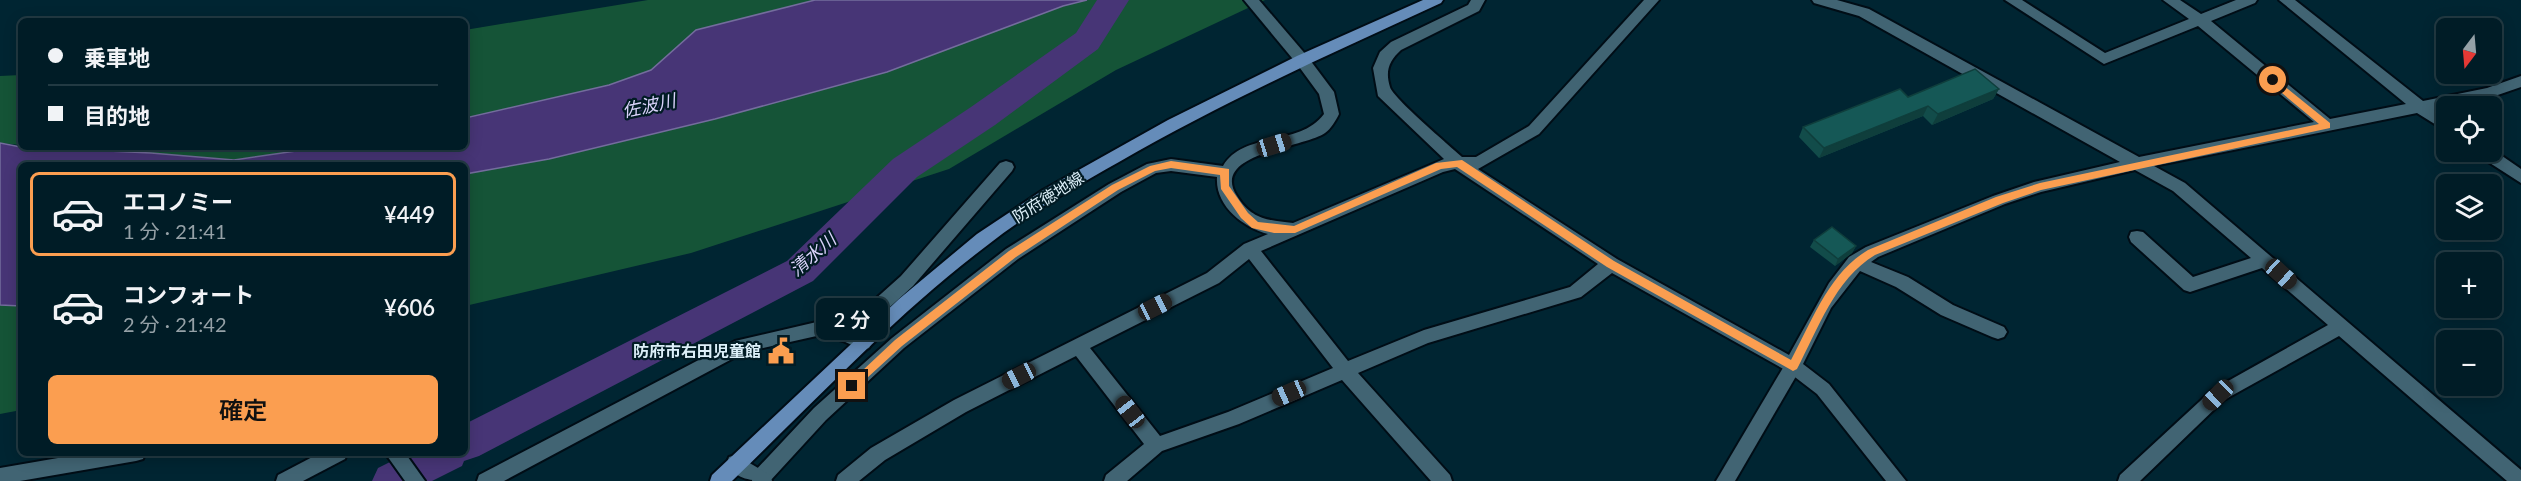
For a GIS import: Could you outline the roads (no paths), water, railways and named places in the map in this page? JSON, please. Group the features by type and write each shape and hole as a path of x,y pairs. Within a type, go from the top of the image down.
{"main road":[{"name":"防府徳地線","path":"719,481 855,339 983,238 1049,194 1173,124 1302,60 1436,0"}],"street":[{"path":"1251,0 1320,79 1332,109 1326,124 1314,134 1235,159 1225,172 1224,187 1244,216 1256,225 1295,230"},
{"path":"1478,0 1474,8 1396,46 1385,56 1380,68 1383,92 1458,163 1611,264 1793,366 1823,389 1897,481"},
{"path":"845,481 878,454 960,406 1213,278 1250,249 1440,166 1458,163 1479,164 1534,130 1652,0"},
{"path":"1819,0 1864,12 2140,163 2179,187 2520,481"},
{"path":"2170,0 2200,21 2327,125"},
{"path":"2018,1 2104,59 2250,0"},
{"path":"2286,0 2436,118"},
{"path":"1725,481 1793,366 1840,279 1855,262 1872,252 1999,200 2040,186 2140,163 2488,93 2521,81"},
{"path":"2499,162 2521,177"},
{"path":"736,463 761,480 820,414 898,343 1012,254 1115,188 1153,168 1171,165 1225,172"},
{"path":"486,481 741,346 821,328 855,339 1006,167"},
{"path":"2137,237 2190,285 2266,260"},
{"path":"1250,249 1344,369 1443,481"},
{"path":"1855,262 1902,282 1947,310 1998,332"},
{"path":"1113,481 1156,445 1233,418 1424,337 1575,292 1611,264"},
{"path":"2127,481 2218,395 2340,327"},
{"path":"1078,346 1156,445"},
{"path":"0,476 118,456"},
{"path":"285,481 332,456"},
{"path":"395,456 416,481"}],"water":[{"name":"佐波川","path":"815,0 1087,0 1063,6 887,72 715,119 549,159 468,173 468,162 18,162 18,306 0,305 0,143 18,146 18,150 151,153 234,160 303,150 468,150 468,117 609,85 651,70 696,30"}],"waterway":[{"name":"清水川","path":"468,442 800,271 905,168 983,116 1087,41 1113,0"},
{"name":"清水川","path":"392,481 442,456"}],"place":[{"name":"防府市右田児童館","path":"781,351"}]}
